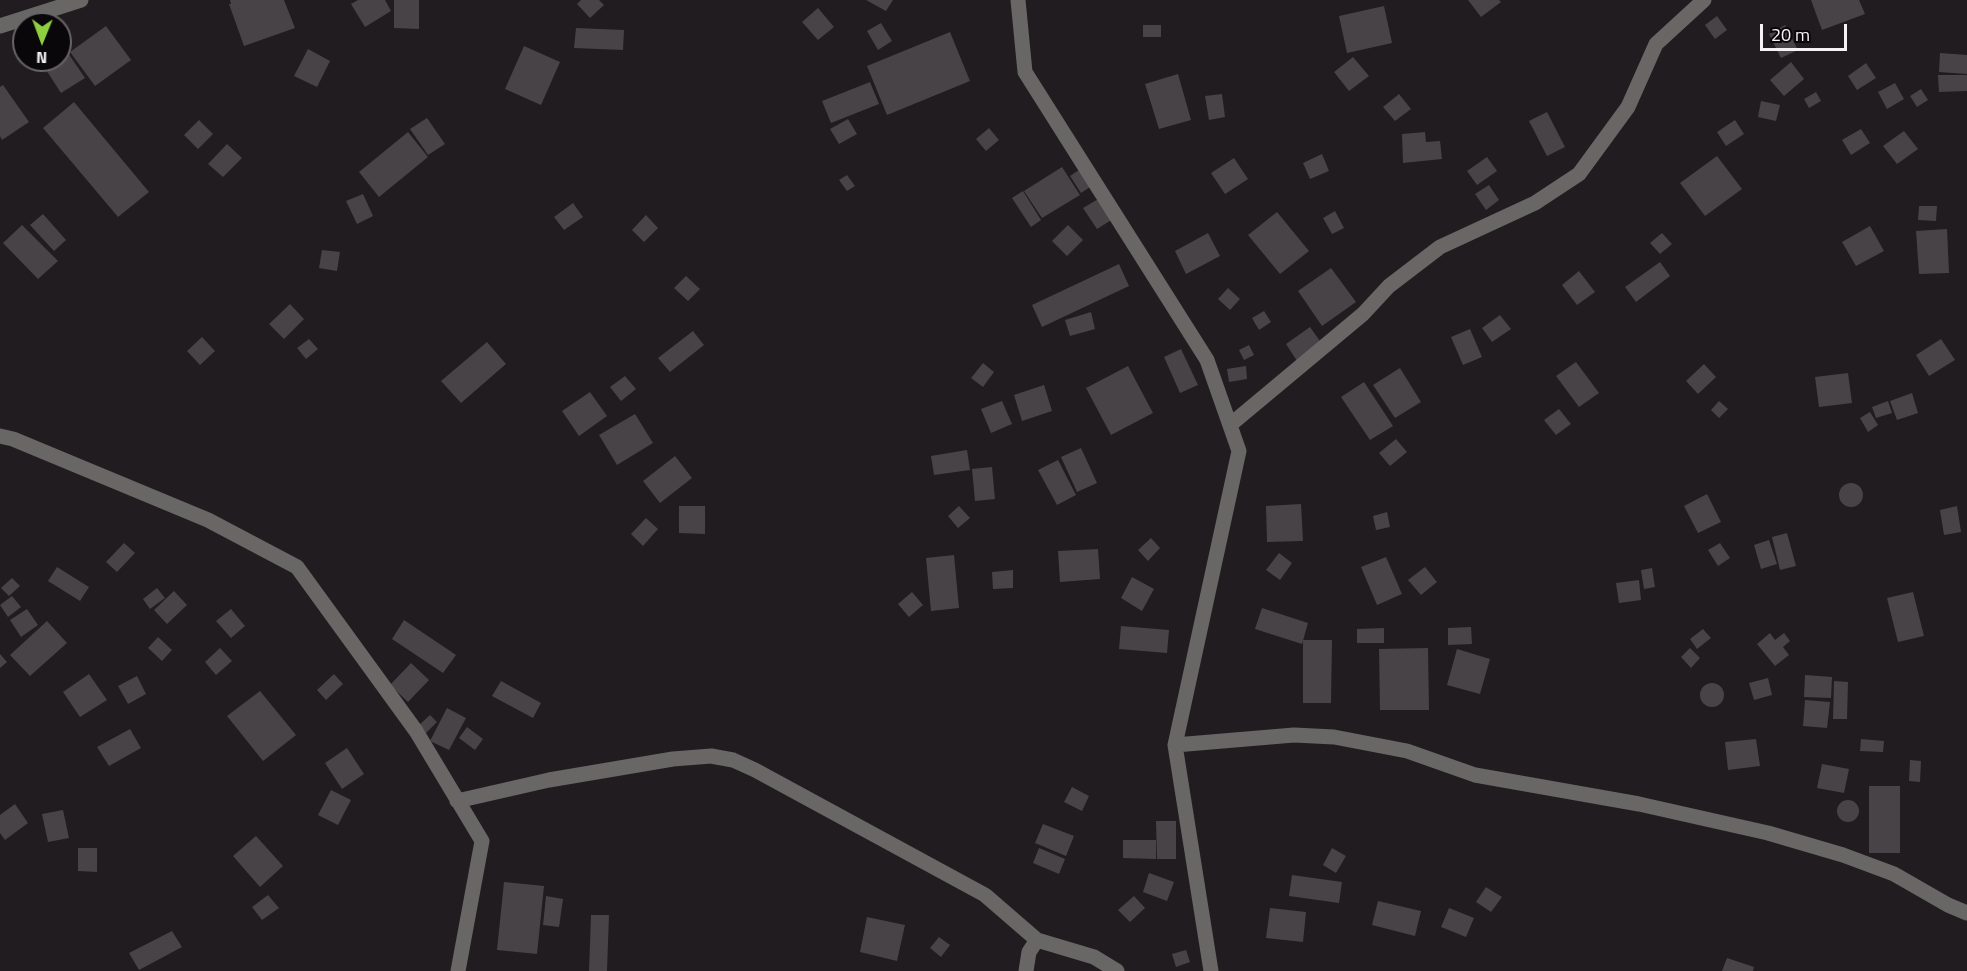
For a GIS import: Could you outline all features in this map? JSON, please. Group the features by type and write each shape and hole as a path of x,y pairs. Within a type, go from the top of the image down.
{"street":[{"path":"0,26 81,0"},
{"path":"1018,0 1025,72 1207,360 1239,451 1175,745 1211,971"},
{"path":"1230,425 1363,314 1389,286 1440,247 1535,203 1579,174 1628,106 1656,44 1704,0"},
{"path":"0,436 13,439 208,520 297,567 416,731 482,841 458,971"},
{"path":"1175,745 1294,735 1334,738 1407,751 1475,775 1639,804 1768,833 1843,855 1894,874 1948,905 1967,913"},
{"path":"457,801 549,780 673,759 711,756 733,760 985,895 1037,940 1094,957 1117,971"},
{"path":"1026,971 1029,952 1037,940"}],"building":[{"path":"230,0 284,0 295,28 244,46 229,4 231,4"},
{"path":"358,0 385,0 391,11 365,27 351,4"},
{"path":"394,0 419,0 419,29 394,28"},
{"path":"581,0 599,0 604,5 590,18 577,4"},
{"path":"866,0 893,0 886,11"},
{"path":"1468,0 1499,0 1501,2 1481,17"},
{"path":"1811,0 1859,0 1865,14 1822,30"},
{"path":"1384,6 1392,43 1347,53 1339,16"},
{"path":"818,8 834,27 818,40 802,22"},
{"path":"1717,16 1727,30 1715,39 1705,25"},
{"path":"881,23 892,41 878,50 867,31"},
{"path":"1143,25 1161,25 1161,37 1143,37"},
{"path":"1785,25 1798,50 1781,58 1769,34"},
{"path":"106,26 131,60 95,86 72,55 72,51"},
{"path":"576,28 624,30 623,50 574,48"},
{"path":"950,32 970,81 887,115 867,66"},
{"path":"524,46 560,62 541,105 505,89"},
{"path":"308,49 330,61 317,87 294,76"},
{"path":"1940,53 1967,55 1967,74 1939,72"},
{"path":"1353,57 1369,76 1349,91 1334,72"},
{"path":"72,59 85,78 61,93 47,72 72,72"},
{"path":"1791,62 1804,79 1784,96 1770,80"},
{"path":"1866,63 1876,78 1857,90 1848,76"},
{"path":"1178,74 1191,120 1159,129 1145,84"},
{"path":"1938,75 1967,75 1967,91 1939,92"},
{"path":"870,82 879,104 831,123 822,101"},
{"path":"1895,83 1904,99 1887,109 1878,92"},
{"path":"3,85 29,122 2,140 0,136 0,87"},
{"path":"1921,89 1928,100 1917,107 1910,96"},
{"path":"1816,92 1821,101 1809,108 1804,99"},
{"path":"1222,94 1225,117 1209,120 1205,96"},
{"path":"1399,94 1411,109 1395,121 1383,107"},
{"path":"1761,101 1780,105 1776,121 1758,117"},
{"path":"74,102 149,192 118,217 43,128"},
{"path":"1547,112 1565,147 1547,156 1529,121"},
{"path":"427,118 445,144 428,155 410,129"},
{"path":"848,119 857,134 839,144 830,129"},
{"path":"199,120 213,134 198,149 184,135"},
{"path":"1735,120 1744,134 1726,146 1717,132"},
{"path":"989,128 999,140 986,151 976,139"},
{"path":"1861,129 1870,143 1851,155 1842,140"},
{"path":"1904,131 1918,149 1897,164 1883,146"},
{"path":"408,132 428,157 379,197 359,172"},
{"path":"1425,132 1426,142 1440,141 1442,159 1403,163 1402,134"},
{"path":"227,144 242,158 223,177 208,164"},
{"path":"1322,154 1329,171 1310,179 1303,163"},
{"path":"1717,156 1742,189 1705,216 1680,183"},
{"path":"1487,157 1497,171 1477,185 1467,171"},
{"path":"1234,158 1248,179 1225,194 1211,173"},
{"path":"1062,167 1080,195 1042,218 1024,191"},
{"path":"1079,170 1090,187 1081,193 1070,176"},
{"path":"847,175 855,186 847,191 839,180"},
{"path":"1489,185 1499,200 1486,210 1475,194"},
{"path":"1023,191 1041,220 1031,227 1012,198"},
{"path":"363,194 373,216 357,224 346,201"},
{"path":"1100,198 1113,219 1097,229 1083,208"},
{"path":"573,203 583,217 564,230 554,217"},
{"path":"1919,206 1937,206 1936,221 1918,220"},
{"path":"1335,211 1344,228 1332,234 1323,218"},
{"path":"1277,212 1309,251 1280,274 1248,235"},
{"path":"43,214 66,240 54,251 30,225"},
{"path":"646,215 658,228 644,242 632,230"},
{"path":"22,225 58,261 38,279 3,243"},
{"path":"1068,225 1083,240 1067,256 1052,241"},
{"path":"1870,226 1884,251 1856,266 1842,242"},
{"path":"1947,229 1949,273 1919,274 1916,231"},
{"path":"1208,233 1220,256 1186,274 1175,251"},
{"path":"1662,233 1672,244 1660,254 1650,243"},
{"path":"322,250 340,252 337,271 319,268"},
{"path":"1660,262 1670,276 1636,302 1625,287"},
{"path":"1119,264 1129,286 1042,327 1032,305"},
{"path":"1331,268 1356,302 1322,326 1298,291"},
{"path":"1579,271 1595,292 1577,305 1562,285"},
{"path":"686,276 700,289 688,301 674,288"},
{"path":"1228,288 1240,299 1230,310 1218,299"},
{"path":"290,304 304,319 284,339 269,324"},
{"path":"1264,311 1271,322 1259,330 1252,318"},
{"path":"1091,312 1095,329 1070,336 1065,320"},
{"path":"1500,315 1511,329 1492,342 1482,328"},
{"path":"1310,327 1322,344 1297,361 1286,344"},
{"path":"1470,329 1482,357 1463,365 1451,337"},
{"path":"693,331 704,345 670,372 658,358"},
{"path":"202,337 215,351 200,365 187,351"},
{"path":"309,339 318,349 306,359 297,348"},
{"path":"1941,339 1955,360 1929,376 1916,355"},
{"path":"487,342 506,364 461,403 441,381"},
{"path":"1249,345 1254,355 1244,360 1239,350"},
{"path":"1181,349 1198,385 1180,393 1164,357"},
{"path":"1576,362 1599,393 1579,407 1556,376"},
{"path":"983,363 994,372 983,387 971,378"},
{"path":"1704,364 1716,377 1698,394 1686,381"},
{"path":"1128,366 1153,413 1111,435 1086,388"},
{"path":"1246,366 1247,379 1229,382 1227,369"},
{"path":"1400,368 1421,402 1395,418 1373,385"},
{"path":"1848,373 1852,403 1819,407 1815,377"},
{"path":"625,376 636,389 621,401 610,387"},
{"path":"1364,382 1393,426 1370,440 1341,397"},
{"path":"1044,385 1052,411 1022,421 1014,395"},
{"path":"590,392 607,416 579,436 562,411"},
{"path":"1912,393 1918,413 1897,420 1890,401"},
{"path":"1002,401 1012,424 991,433 981,409"},
{"path":"1719,401 1728,409 1719,418 1711,410"},
{"path":"1888,401 1892,413 1876,418 1872,407"},
{"path":"1559,409 1571,424 1556,435 1544,420"},
{"path":"1870,412 1878,425 1868,432 1860,418"},
{"path":"635,414 653,443 617,465 599,435"},
{"path":"1396,439 1407,452 1390,466 1379,453"},
{"path":"1081,448 1097,483 1077,492 1061,457"},
{"path":"967,450 970,470 934,475 931,456"},
{"path":"675,456 692,478 660,503 643,481"},
{"path":"1058,460 1076,495 1057,505 1038,470"},
{"path":"992,467 995,499 975,501 972,469"},
{"path":"1851,483 1860,486 1863,495 1860,504 1851,507 1842,504 1839,495 1842,486"},
{"path":"1707,494 1721,522 1698,533 1684,506"},
{"path":"1301,504 1303,541 1267,542 1266,506"},
{"path":"679,506 705,506 705,534 679,533"},
{"path":"959,506 970,518 958,528 948,516"},
{"path":"1957,506 1961,532 1944,535 1940,510"},
{"path":"1387,512 1390,527 1376,530 1373,516"},
{"path":"646,518 658,529 643,546 631,534"},
{"path":"1787,533 1796,566 1780,570 1772,537"},
{"path":"1151,538 1160,548 1148,561 1138,550"},
{"path":"1769,540 1777,564 1761,569 1754,545"},
{"path":"124,543 135,553 117,572 106,562"},
{"path":"1720,543 1730,558 1718,566 1708,550"},
{"path":"1098,549 1100,579 1060,582 1058,551"},
{"path":"1279,553 1292,563 1280,580 1266,570"},
{"path":"954,555 959,608 931,611 926,558"},
{"path":"1386,557 1402,594 1377,605 1361,567"},
{"path":"57,567 89,587 80,601 48,581"},
{"path":"1425,567 1437,582 1421,595 1408,580"},
{"path":"1652,568 1655,587 1644,589 1641,570"},
{"path":"1013,570 1013,588 993,589 992,572"},
{"path":"1132,577 1154,589 1142,611 1121,598"},
{"path":"12,578 20,586 9,596 1,588"},
{"path":"1639,580 1641,600 1619,603 1616,583"},
{"path":"157,588 165,598 150,609 143,599"},
{"path":"174,591 187,605 167,624 154,610"},
{"path":"912,592 923,605 909,617 898,604"},
{"path":"1913,592 1924,636 1898,642 1887,598"},
{"path":"12,596 21,607 8,617 0,605"},
{"path":"1262,608 1308,623 1302,644 1255,629"},
{"path":"27,609 38,625 21,637 10,620"},
{"path":"231,609 245,626 231,638 216,621"},
{"path":"404,620 456,655 443,673 392,639"},
{"path":"47,621 67,643 30,676 10,655"},
{"path":"1121,626 1169,630 1167,653 1119,649"},
{"path":"1471,627 1472,644 1448,645 1448,628"},
{"path":"1384,628 1384,643 1357,643 1357,629"},
{"path":"1703,629 1711,638 1697,649 1690,639"},
{"path":"1770,633 1775,640 1784,633 1790,641 1783,647 1789,655 1775,666 1757,644"},
{"path":"158,637 172,650 162,661 148,648"},
{"path":"1303,640 1332,640 1331,703 1303,703"},
{"path":"220,648 232,661 216,675 205,662"},
{"path":"1428,648 1429,710 1380,710 1379,649"},
{"path":"1690,648 1700,658 1691,668 1681,657"},
{"path":"1457,649 1490,659 1480,694 1447,685"},
{"path":"0,654 7,662 0,668"},
{"path":"411,663 429,680 408,702 390,685"},
{"path":"89,674 107,700 80,717 63,692"},
{"path":"334,674 343,684 326,700 317,690"},
{"path":"1805,675 1832,677 1831,698 1804,697"},
{"path":"137,676 146,694 128,704 118,686"},
{"path":"1768,678 1772,695 1754,700 1749,683"},
{"path":"501,681 541,703 533,718 492,696"},
{"path":"1834,681 1848,682 1847,719 1833,719"},
{"path":"1712,683 1717,684 1723,690 1723,700 1717,706 1712,707 1707,706 1701,700 1700,695 1701,690 1707,684"},
{"path":"260,691 296,735 263,761 227,716"},
{"path":"1805,700 1830,702 1827,728 1803,726"},
{"path":"447,708 466,718 449,750 430,741"},
{"path":"430,715 437,722 426,733 418,726"},
{"path":"467,727 483,739 475,750 459,738"},
{"path":"130,729 141,748 109,766 97,747"},
{"path":"1756,739 1760,766 1728,770 1725,742"},
{"path":"1861,739 1884,741 1883,752 1860,751"},
{"path":"347,748 364,774 342,789 325,763"},
{"path":"1910,760 1921,761 1920,782 1909,781"},
{"path":"1822,764 1849,769 1844,793 1817,788"},
{"path":"1869,786 1900,786 1900,853 1869,853"},
{"path":"1072,787 1089,796 1082,811 1064,802"},
{"path":"331,790 351,800 338,825 318,815"},
{"path":"1848,800 1856,803 1859,811 1856,819 1848,822 1840,819 1837,811 1840,803"},
{"path":"15,804 28,823 5,840 0,833 0,815"},
{"path":"63,810 69,838 48,842 42,814"},
{"path":"1156,821 1176,821 1176,859 1157,859"},
{"path":"1043,824 1074,836 1066,856 1035,843"},
{"path":"256,836 283,866 260,887 233,856"},
{"path":"1123,840 1156,840 1156,859 1123,858"},
{"path":"78,848 97,848 97,872 78,871"},
{"path":"1039,848 1065,859 1059,874 1033,863"},
{"path":"1332,848 1346,856 1336,873 1323,865"},
{"path":"1149,873 1174,882 1167,901 1143,892"},
{"path":"1292,875 1342,882 1339,903 1289,896"},
{"path":"504,882 544,886 537,954 497,950"},
{"path":"1486,887 1502,897 1491,912 1476,902"},
{"path":"268,895 279,908 262,920 252,907"},
{"path":"546,896 563,899 559,927 543,925"},
{"path":"1134,896 1145,908 1130,922 1118,910"},
{"path":"1378,901 1421,911 1415,936 1372,925"},
{"path":"1270,908 1306,912 1303,942 1266,938"},
{"path":"1449,908 1474,918 1466,937 1441,927"},
{"path":"591,915 609,915 607,971 589,971"},
{"path":"867,917 905,925 897,961 860,952"},
{"path":"172,931 182,947 139,970 129,953"},
{"path":"939,937 950,945 941,957 930,948"},
{"path":"1186,950 1190,962 1176,967 1172,954"},
{"path":"1727,958 1754,967 1753,971 1722,971"}]}
